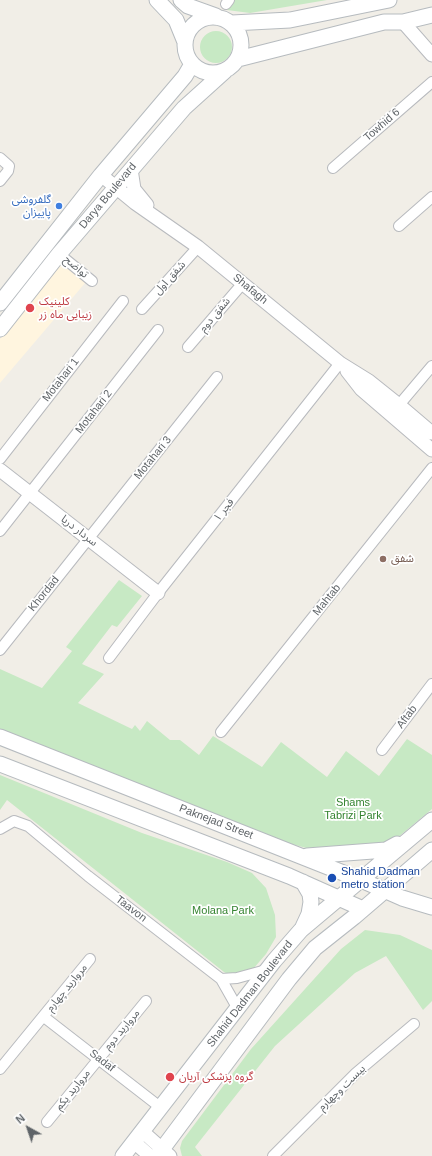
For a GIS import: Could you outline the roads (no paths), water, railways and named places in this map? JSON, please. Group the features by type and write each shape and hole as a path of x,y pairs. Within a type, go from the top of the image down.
{"main road":[{"path":"157,0 176,20 185,42 186,53 192,64 207,73 216,74 232,66 238,59 242,44 238,30 232,24 184,3 185,15 176,20"},
{"path":"232,24 290,20 389,0"},
{"path":"238,59 384,22 403,22 432,15"},
{"path":"185,42 187,33 200,20 216,17"},
{"path":"260,22 251,32 249,41 252,48 262,53"},
{"name":"Darya Boulevard","path":"0,303 101,175 185,76 192,64"},
{"name":"Darya Boulevard","path":"0,329 59,254 131,169 184,108 224,71"},
{"name":"Paknejad Street","path":"0,737 302,856 402,898 432,907"},
{"path":"0,764 296,879 340,897 363,909"},
{"name":"Shahid Dadman Boulevard","path":"124,1156 160,1107 238,1009 266,970 301,930 432,820"},
{"path":"296,879 302,868 302,856 386,850 417,832"},
{"name":"Shahid Dadman Boulevard","path":"160,1154 289,979 315,948 432,850"},
{"path":"296,879 310,894 311,902 309,914 301,930"}],"street":[{"path":"403,22 432,55"},
{"name":"Towhid 6","path":"332,168 432,82"},
{"path":"0,158 9,166 8,171 0,181"},
{"name":"Shafagh","path":"131,169 134,189 156,218"},
{"name":"Shafagh","path":"101,175 156,218 198,247 340,363 369,381 400,405 432,433"},
{"path":"398,226 432,197"},
{"name":"شفق اول","path":"142,309 198,247"},
{"name":"تواضح","path":"59,254 92,281"},
{"name":"شفق دوم","path":"188,347 242,283"},
{"name":"Motahari 1","path":"0,459 123,301"},
{"name":"Motahari 2","path":"0,531 158,330"},
{"name":"Shafagh","path":"340,363 361,389 431,447"},
{"name":"فجر ۱","path":"110,658 158,593 340,363"},
{"path":"400,405 432,366"},
{"name":"Motahari 3","path":"89,538 217,377"},
{"name":"Mahtab","path":"221,732 432,468"},
{"name":"سردار دریا","path":"0,470 158,593"},
{"name":"Khordad","path":"0,650 89,538"},
{"name":"Aftab","path":"382,750 432,684"},
{"name":"Taavon","path":"0,829 14,821 28,826 88,876 221,979 238,1009"},
{"name":"مروارید چهارم","path":"0,1069 90,959"},
{"path":"221,979 237,978 266,970"},
{"name":"مروارید دوم","path":"99,1058 146,1001"},
{"name":"Sadaf","path":"44,1017 99,1058 160,1107"},
{"name":"بیست وچهارم","path":"273,1156 356,1073 414,1024"},
{"name":"مروارید یکم","path":"47,1122 99,1058"},
{"path":"138,1137 160,1154"}],"place":[{"name":"گلفروشی پاییزان","path":"59,206"},
{"name":"کلینیک زیبایی ماه زر","path":"30,308"},
{"name":"شفق","path":"383,559"},
{"name":"Shahid Dadman metro station","path":"332,878"},
{"name":"گروه پزشکی آریان","path":"170,1077"}],"park label":[{"name":"Shams Tabrizi Park","path":"353,809"},
{"name":"Molana Park","path":"223,911"}]}
